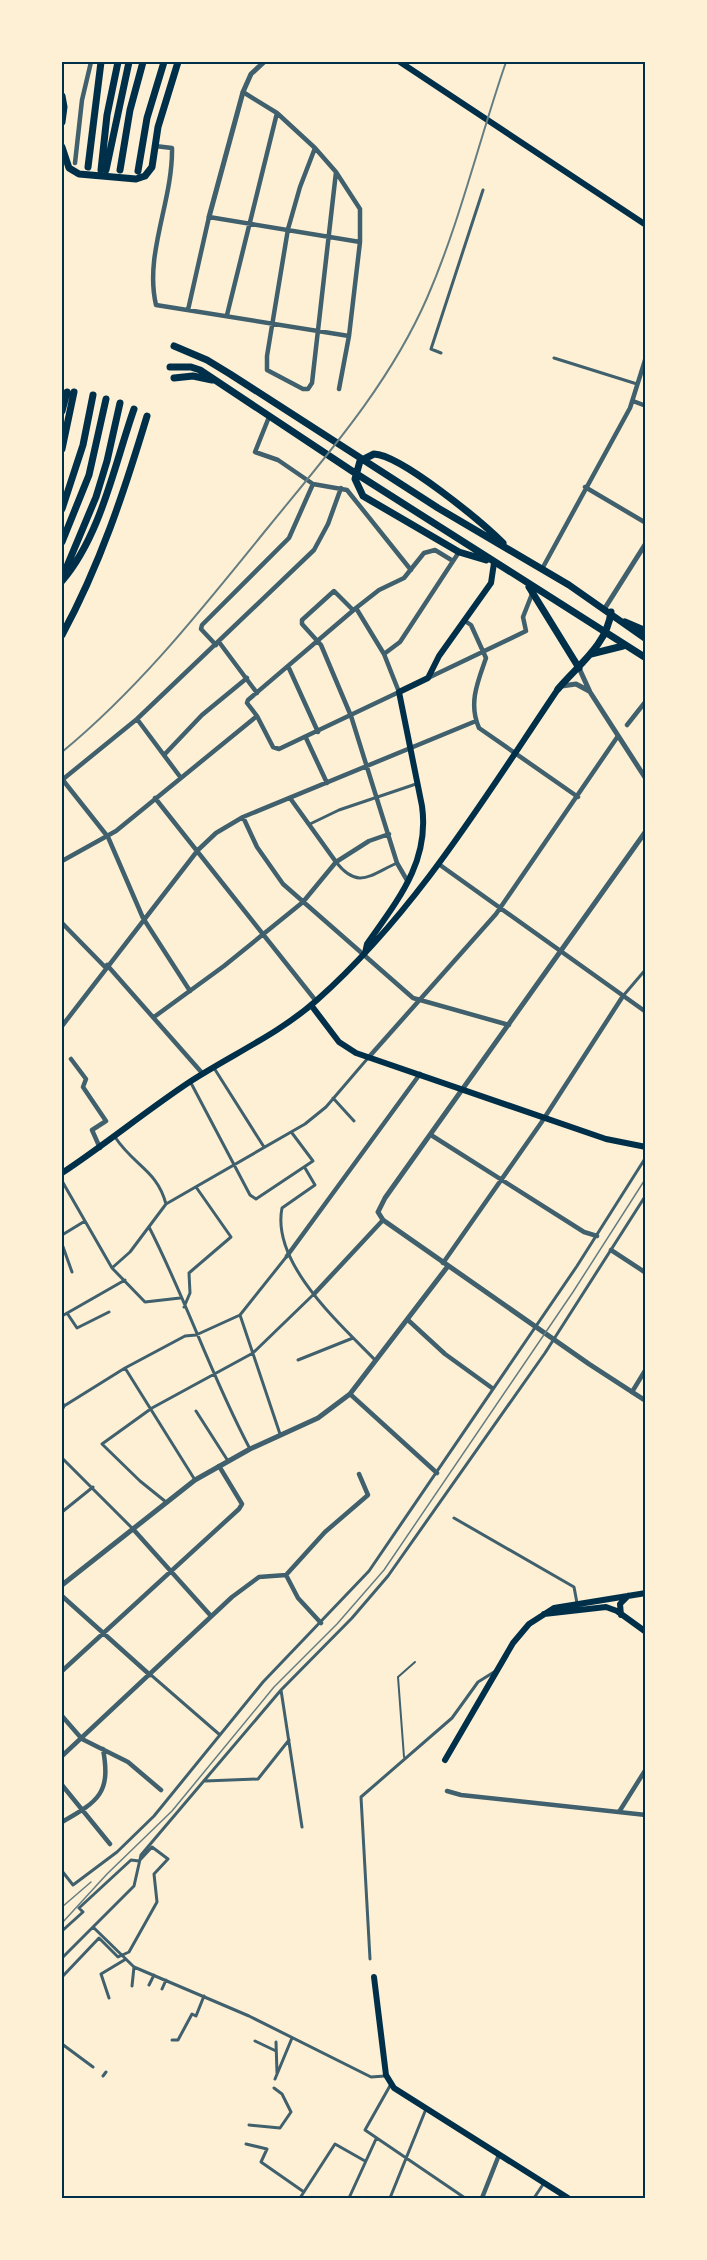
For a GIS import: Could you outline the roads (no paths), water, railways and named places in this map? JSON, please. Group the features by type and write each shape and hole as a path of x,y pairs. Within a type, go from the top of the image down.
{"main road":[{"path":"88,166 101,62"},
{"path":"118,62 107,115 104,170 129,62"},
{"path":"120,170 130,110 143,62"},
{"path":"138,171 147,118 164,62"},
{"path":"62,147 64,159 74,172 136,180 148,173 158,126 178,62"},
{"path":"400,62 645,225"},
{"path":"62,96 64,107 62,122"},
{"path":"174,346 231,374 438,508 608,610 645,639"},
{"path":"170,367 191,367 217,381 527,585 645,658"},
{"path":"174,378 193,376 217,381"},
{"path":"62,411 71,392 62,449"},
{"path":"62,509 83,445 93,395"},
{"path":"62,542 89,475 106,399"},
{"path":"62,580 98,489 120,403"},
{"path":"62,580 76,561 94,523 134,409"},
{"path":"62,635 81,601 107,540 147,416"},
{"path":"494,563 459,552 359,492 355,472 363,459 374,454 386,456 452,502 509,549"},
{"path":"365,954 367,944 417,867 423,837 424,822 418,783 399,693 428,678 439,656 491,583 494,563"},
{"path":"527,585 579,668"},
{"path":"62,1170 100,1149 190,1082 255,1044 313,1003 365,954 440,866 558,689 591,654 604,633 608,610"},
{"path":"625,622 645,631"},
{"path":"591,654 625,646"},
{"path":"313,1003 339,1042 368,1058 464,1088 606,1138 645,1147"},
{"path":"445,1760 522,1630 554,1608 645,1593"},
{"path":"622,1615 622,1600 630,1595"},
{"path":"544,1614 602,1606 622,1615 645,1632"},
{"path":"374,1977 386,2075 391,2084 426,2109 568,2199"}],"street":[{"path":"75,163 82,100 91,62"},
{"path":"188,310 209,217 243,92 251,74 264,62"},
{"path":"243,92 277,113 315,148 336,172 360,209 360,242 349,336 339,389"},
{"path":"227,315 277,113"},
{"path":"155,146 172,148 173,170 154,267 156,305 349,336"},
{"path":"315,148 300,187 288,229 267,356 267,370 290,384 308,389 312,382 336,172"},
{"path":"441,353 431,349 483,190"},
{"path":"209,217 360,242"},
{"path":"542,569 633,401 645,357"},
{"path":"554,358 637,384"},
{"path":"633,401 645,406"},
{"path":"269,417 255,452 278,460 314,484 341,488 355,499 411,570"},
{"path":"257,693 247,678 201,629 202,625 289,538 314,484"},
{"path":"585,487 645,522"},
{"path":"189,990 143,918 108,837 62,780 137,719 314,550 328,524 341,488"},
{"path":"608,610 645,543"},
{"path":"408,882 397,863 351,716 318,641 302,620 334,591 338,591 354,609 384,654 399,693 351,716 306,738 277,749 247,703 257,693 318,641 354,609 379,590 401,580 424,553 435,550 453,561"},
{"path":"384,654 400,642 459,552"},
{"path":"428,678 526,631 523,617 532,594"},
{"path":"465,621 471,625 485,650 486,658 474,690 476,721 485,734 578,797"},
{"path":"288,666 318,732"},
{"path":"579,668 590,692 645,779"},
{"path":"165,755 202,715 247,678"},
{"path":"558,689 570,683 590,692"},
{"path":"627,724 645,701"},
{"path":"62,861 108,837 257,716"},
{"path":"137,719 181,778"},
{"path":"62,1026 143,918 198,850 216,833 243,818 476,721"},
{"path":"112,1268 130,1252 166,1204 292,1133 333,1098 500,908 618,736"},
{"path":"306,738 327,783"},
{"path":"308,825 418,783"},
{"path":"155,798 198,850 313,1003"},
{"path":"290,798 336,862 352,878 361,879 397,863"},
{"path":"243,818 272,872 303,902 418,1000 509,1025"},
{"path":"166,1502 140,1481 102,1444 112,1434 152,1408 252,1353 315,1293 381,1218 380,1207 645,831"},
{"path":"154,1017 303,902 336,862 362,845 389,834"},
{"path":"440,866 645,1012"},
{"path":"62,923 154,1017 203,1074"},
{"path":"62,1585 195,1480 250,1449 318,1418 350,1394 408,1320 623,996 645,969"},
{"path":"71,1059 86,1079 83,1087 106,1121 92,1130 100,1149"},
{"path":"214,1067 264,1147"},
{"path":"62,1410 63,1404 125,1368 185,1336 196,1335 240,1315 332,1198 420,1074"},
{"path":"190,1082 249,1195 256,1199 313,1161 292,1133"},
{"path":"333,1098 354,1121"},
{"path":"431,1135 584,1232 597,1236"},
{"path":"115,1137 130,1159 156,1179 166,1204"},
{"path":"62,1871 73,1885 127,1843 170,1798 219,1735 281,1663 369,1570 597,1236 645,1157"},
{"path":"304,1168 315,1185 282,1208 279,1223 287,1256 353,1338 376,1361"},
{"path":"62,1181 112,1268 145,1302 180,1298"},
{"path":"184,1307 190,1293 189,1273 231,1238 196,1187"},
{"path":"62,1958 134,1886 141,1855 281,1690 352,1618 388,1576 554,1340 645,1195"},
{"path":"381,1218 534,1327 645,1401"},
{"path":"62,1235 85,1221"},
{"path":"149,1227 174,1275 180,1298 212,1373 250,1449"},
{"path":"62,1244 72,1272"},
{"path":"611,1250 645,1273"},
{"path":"62,1316 124,1280"},
{"path":"67,1313 77,1328 109,1312"},
{"path":"240,1315 280,1434"},
{"path":"408,1320 445,1354 492,1388"},
{"path":"298,1360 353,1338"},
{"path":"125,1368 195,1480"},
{"path":"632,1392 645,1369"},
{"path":"350,1394 437,1473"},
{"path":"196,1411 228,1461"},
{"path":"62,1458 133,1529 211,1616"},
{"path":"62,1671 242,1504 219,1466"},
{"path":"62,1756 211,1616 259,1577 286,1575 325,1532 368,1495 358,1474"},
{"path":"62,1512 93,1487"},
{"path":"453,1518 574,1587 577,1603"},
{"path":"286,1575 298,1598 321,1623"},
{"path":"62,1596 219,1735"},
{"path":"370,1959 361,1797 404,1757 452,1718 478,1682 496,1671"},
{"path":"281,1690 302,1827"},
{"path":"62,1716 82,1739 128,1762 161,1790"},
{"path":"205,1781 258,1779 289,1740"},
{"path":"62,1822 83,1810 101,1794 106,1784 103,1749"},
{"path":"619,1812 645,1769"},
{"path":"62,1785 110,1844"},
{"path":"447,1791 645,1815"},
{"path":"109,1998 101,1974 129,1952 157,1902 154,1874 168,1859 152,1847 139,1861"},
{"path":"62,1931 83,1912 80,1908 110,1878 131,1860 139,1861"},
{"path":"93,1927 134,1967 204,1996 371,2077 386,2075"},
{"path":"62,1977 99,1938 118,1957 124,1957"},
{"path":"132,1986 134,1967"},
{"path":"149,1985 154,1975"},
{"path":"162,1989 167,1980"},
{"path":"172,2040 178,2040 192,2014 196,2016 204,1996"},
{"path":"276,2042 276,2077 292,2038"},
{"path":"255,2041 276,2051"},
{"path":"62,2044 93,2067"},
{"path":"391,2084 365,2130 465,2199"},
{"path":"249,2125 280,2128 291,2112 282,2094 274,2088"},
{"path":"390,2199 426,2109"},
{"path":"349,2199 376,2139"},
{"path":"246,2144 267,2149 261,2162 304,2192"},
{"path":"300,2199 335,2144 365,2161"},
{"path":"482,2199 499,2155"},
{"path":"534,2199 544,2183"}],"lane":[{"path":"404,1757 398,1677 415,1662"}],"tram line":[{"path":"62,1923 107,1874 172,1811 274,1687 337,1624 384,1570 573,1292 646,1178"},
{"path":"62,1907 91,1882"}],"railway":[{"path":"62,752 119,700 172,644 314,472 356,417 395,359 412,329 439,269 506,62"}]}
